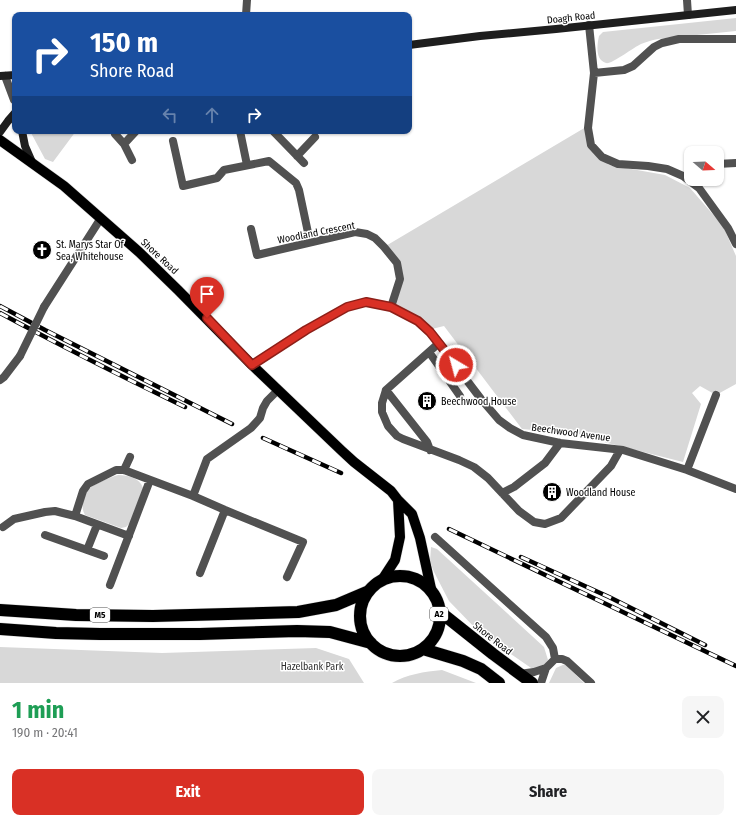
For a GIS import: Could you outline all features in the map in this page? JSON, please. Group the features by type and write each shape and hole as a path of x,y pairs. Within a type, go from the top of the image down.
{"highway":[{"name":"A2","path":"404,576 415,579 432,593 437,602 439,622 436,632 423,649 411,654 398,656 385,653 377,649 371,643 364,634 360,612 363,601 369,591 382,580 404,576"},
{"name":"M5","path":"0,610 76,615 122,616 298,612 336,604 369,591"},
{"name":"Shore Road","path":"439,611 532,683"},
{"name":"M5","path":"0,629 100,634 200,634 297,631 330,632 371,643"},
{"path":"423,649 464,661 481,669 499,683"}],"main road":[{"name":"Doagh Road","path":"412,45 480,36 736,10"},
{"path":"0,132 12,116"},
{"path":"23,134 25,146 32,163"},
{"name":"Shore Road","path":"0,140 64,186 139,252 278,390 354,462 391,491 412,514 420,538 432,593"},
{"name":"A2","path":"382,580 395,560 400,537 398,500"}],"street":[{"path":"246,12 247,0"},
{"path":"687,0 688,15"},
{"path":"589,26 594,73 588,128 591,145 602,157 618,164 667,169 684,176"},
{"path":"594,73 624,70 633,66 654,47 662,43 679,39 736,39"},
{"path":"3,76 12,96"},
{"path":"115,134 124,144 132,160"},
{"path":"124,144 133,134"},
{"path":"241,134 247,165"},
{"path":"276,134 304,163"},
{"path":"297,156 316,137"},
{"path":"173,141 183,186 217,178 224,170 269,161 296,183 299,190 310,242"},
{"path":"724,164 736,163"},
{"path":"697,186 728,228 736,244"},
{"path":"0,380 20,356 44,307 101,218"},
{"name":"Woodland Crescent","path":"251,229 257,255 355,232 367,234 375,238 397,262 400,279 391,307"},
{"name":"Beechwood Avenue","path":"252,365 306,330 347,307 366,302 391,307 418,321 430,332 481,399 499,420 523,436 560,443 620,450 686,470 736,489"},
{"path":"439,343 386,390 382,403 382,412 388,426 397,436 403,439 474,467 488,478 519,511 534,522 545,524 561,518 611,466 620,450"},
{"path":"429,352 460,396"},
{"path":"193,496 207,459 251,428 260,418 267,401 278,390"},
{"path":"386,390 427,442 430,450"},
{"path":"686,470 716,395"},
{"path":"502,493 514,487 545,463 560,443"},
{"path":"124,470 130,457"},
{"path":"75,516 83,491 88,484 116,470 124,470 193,496 303,542 287,577"},
{"path":"110,585 150,480"},
{"path":"200,573 225,510"},
{"path":"2,527 14,518 55,511 75,516 129,536"},
{"path":"87,550 97,525"},
{"path":"45,535 104,556"},
{"path":"435,537 546,637 553,648 555,659"},
{"path":"541,683 546,668 555,659 562,659 567,661 591,683"},
{"path":"519,674 534,672 546,668"}],"green space":[{"path":"736,18 736,31 652,40 641,44 609,63 602,61 598,56 598,40 599,36 603,32"},
{"path":"586,127 589,147 609,165 665,175 690,188 723,226 736,256 736,384 716,395 700,386 692,393 701,404 683,462 588,438 590,433 587,435 522,429 444,326 428,330 391,307 399,267 384,247"},
{"path":"32,134 74,134 53,162 45,159"},
{"path":"118,475 136,479 143,488 130,523 126,527 121,528 85,515 83,511 83,503 87,491 93,486"},
{"path":"431,547 437,549 544,647 548,660 543,666 534,670 478,631 449,601 430,562"},
{"name":"Hazelbank Park","path":"0,647 162,653 316,648 349,659 364,683 0,683"},
{"path":"565,664 584,683 549,683 556,668"},
{"path":"442,670 476,683 392,683 410,675"}],"railway":[{"path":"0,306 232,424"},
{"path":"0,313 185,407"},
{"path":"263,438 341,473"},
{"path":"449,529 736,666"},
{"path":"521,557 609,597 705,645"}],"place":[{"name":"St. Marys Star Of Sea, Whitehouse","path":"42,250"},
{"name":"Beechwood House","path":"427,401"},
{"name":"Woodland House","path":"552,492"}],"route":[{"path":"207,318 252,365 306,330 347,307 366,302 391,307 418,321 430,332 456,365"}]}
